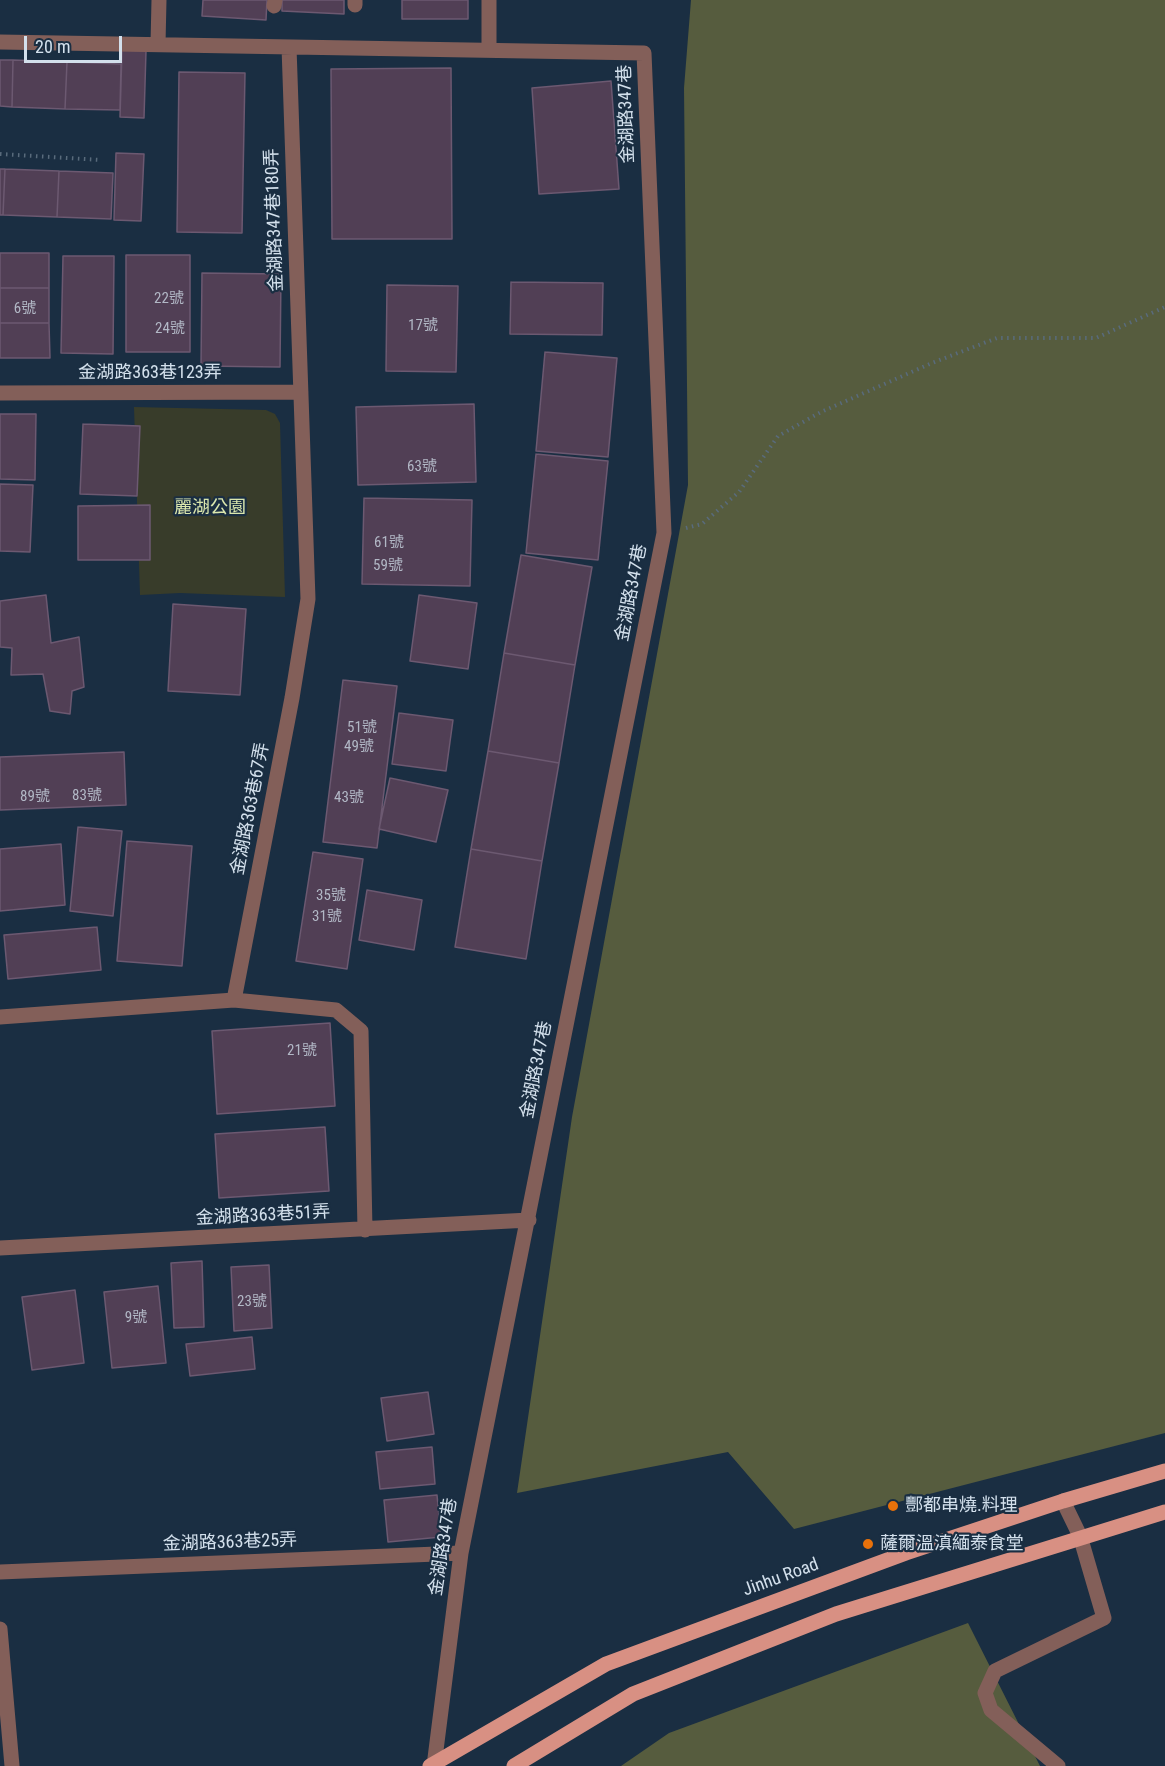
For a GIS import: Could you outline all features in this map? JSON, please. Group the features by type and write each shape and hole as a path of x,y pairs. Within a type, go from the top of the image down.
{"main road":[{"name":"Jinhu Road","path":"433,1764 606,1664 906,1552 1063,1501 1165,1471"},
{"path":"514,1766 633,1694 836,1614 1080,1536 1165,1512"}],"street":[{"path":"158,44 159,0"},
{"path":"489,0 489,50"},
{"name":"金湖路347巷","path":"0,42 644,53 664,533 461,1553 433,1764"},
{"name":"金湖路347巷180弄","path":"289,47 301,392"},
{"name":"金湖路363巷123弄","path":"0,393 301,392"},
{"name":"金湖路363巷67弄","path":"234,1000 292,698 308,599 301,392"},
{"path":"0,1017 234,1000 336,1010 361,1031 365,1230"},
{"name":"金湖路363巷51弄","path":"0,1248 529,1220"},
{"path":"1058,1766 991,1710 985,1693 995,1671 1104,1618 1080,1536 1063,1501"},
{"name":"金湖路363巷25弄","path":"0,1572 461,1553"},
{"path":"0,1629 12,1766"}],"path":[{"path":"0,154 101,160"},
{"path":"664,533 702,524 740,492 778,436 821,412 932,363 997,338 1096,338 1165,307"}],"green space":[{"path":"691,0 1165,0 1165,1433 794,1529 728,1452 517,1493 572,1117 688,485 684,88"},
{"name":"麗湖公園","path":"134,407 266,410 275,414 280,423 285,597 180,593 140,595"},
{"path":"968,1623 1040,1766 621,1766 669,1733"}],"building":[{"path":"203,0 267,0 266,20 202,16"},
{"path":"282,0 344,0 344,14 282,11"},
{"path":"402,0 468,0 468,19 402,19"},
{"path":"122,50 146,51 144,118 120,117"},
{"path":"0,60 13,60 12,107 0,106"},
{"path":"13,60 67,62 65,109 12,107"},
{"path":"67,62 121,64 120,110 65,109"},
{"path":"451,68 452,239 332,239 331,69"},
{"path":"179,72 245,73 242,233 177,232"},
{"path":"611,81 619,189 539,194 532,88"},
{"path":"116,153 144,154 141,221 114,220"},
{"path":"0,169 5,169 3,215 0,215"},
{"path":"5,169 59,171 57,217 3,215"},
{"path":"59,171 113,173 111,219 57,217"},
{"path":"0,253 49,253 49,288 0,288"},
{"path":"126,255 190,255 190,352 126,352"},
{"path":"63,256 114,256 113,354 61,353"},
{"path":"202,273 281,274 280,367 201,366"},
{"path":"511,282 603,283 602,335 510,334"},
{"path":"387,285 458,286 456,372 386,371"},
{"path":"0,288 49,288 49,323 0,323"},
{"path":"0,323 49,323 50,358 0,358"},
{"path":"545,352 617,358 608,457 536,451"},
{"path":"474,404 476,482 358,485 356,407"},
{"path":"0,414 36,414 35,480 0,479"},
{"path":"83,424 140,426 137,496 80,494"},
{"path":"536,454 608,461 598,560 526,553"},
{"path":"0,484 33,485 30,552 0,551"},
{"path":"364,498 472,500 470,586 362,584"},
{"path":"150,505 150,560 78,560 78,506"},
{"path":"521,555 592,567 575,665 504,653"},
{"path":"46,595 51,643 79,637 84,687 72,691 70,714 50,711 43,674 11,675 12,648 0,647 0,601"},
{"path":"419,595 477,603 468,669 410,661"},
{"path":"173,604 246,609 240,695 168,691"},
{"path":"504,653 575,665 559,763 488,751"},
{"path":"343,680 397,686 377,848 323,842"},
{"path":"399,713 453,720 446,771 392,764"},
{"path":"488,751 559,763 542,861 471,849"},
{"path":"124,752 126,805 0,810 0,757"},
{"path":"390,778 448,790 436,842 379,829"},
{"path":"78,827 122,831 113,916 70,911"},
{"path":"127,841 192,846 182,966 117,961"},
{"path":"61,844 65,905 0,911 0,849"},
{"path":"471,849 542,861 526,959 455,947"},
{"path":"313,852 363,859 347,969 296,961"},
{"path":"367,890 422,900 414,950 359,940"},
{"path":"97,927 101,970 8,979 4,935"},
{"path":"330,1023 335,1106 217,1114 212,1031"},
{"path":"325,1127 329,1191 219,1198 215,1134"},
{"path":"202,1261 204,1327 174,1328 171,1263"},
{"path":"269,1265 272,1328 234,1331 231,1267"},
{"path":"158,1286 166,1363 112,1368 104,1292"},
{"path":"75,1290 84,1363 32,1370 22,1297"},
{"path":"252,1337 255,1369 190,1376 186,1344"},
{"path":"428,1392 434,1434 387,1441 381,1398"},
{"path":"432,1447 435,1484 380,1489 376,1452"},
{"path":"437,1495 441,1537 388,1542 384,1500"}],"place":[{"name":"酆都串燒.料理","path":"893,1506"},
{"name":"薩爾溫滇緬泰食堂","path":"868,1544"}]}
